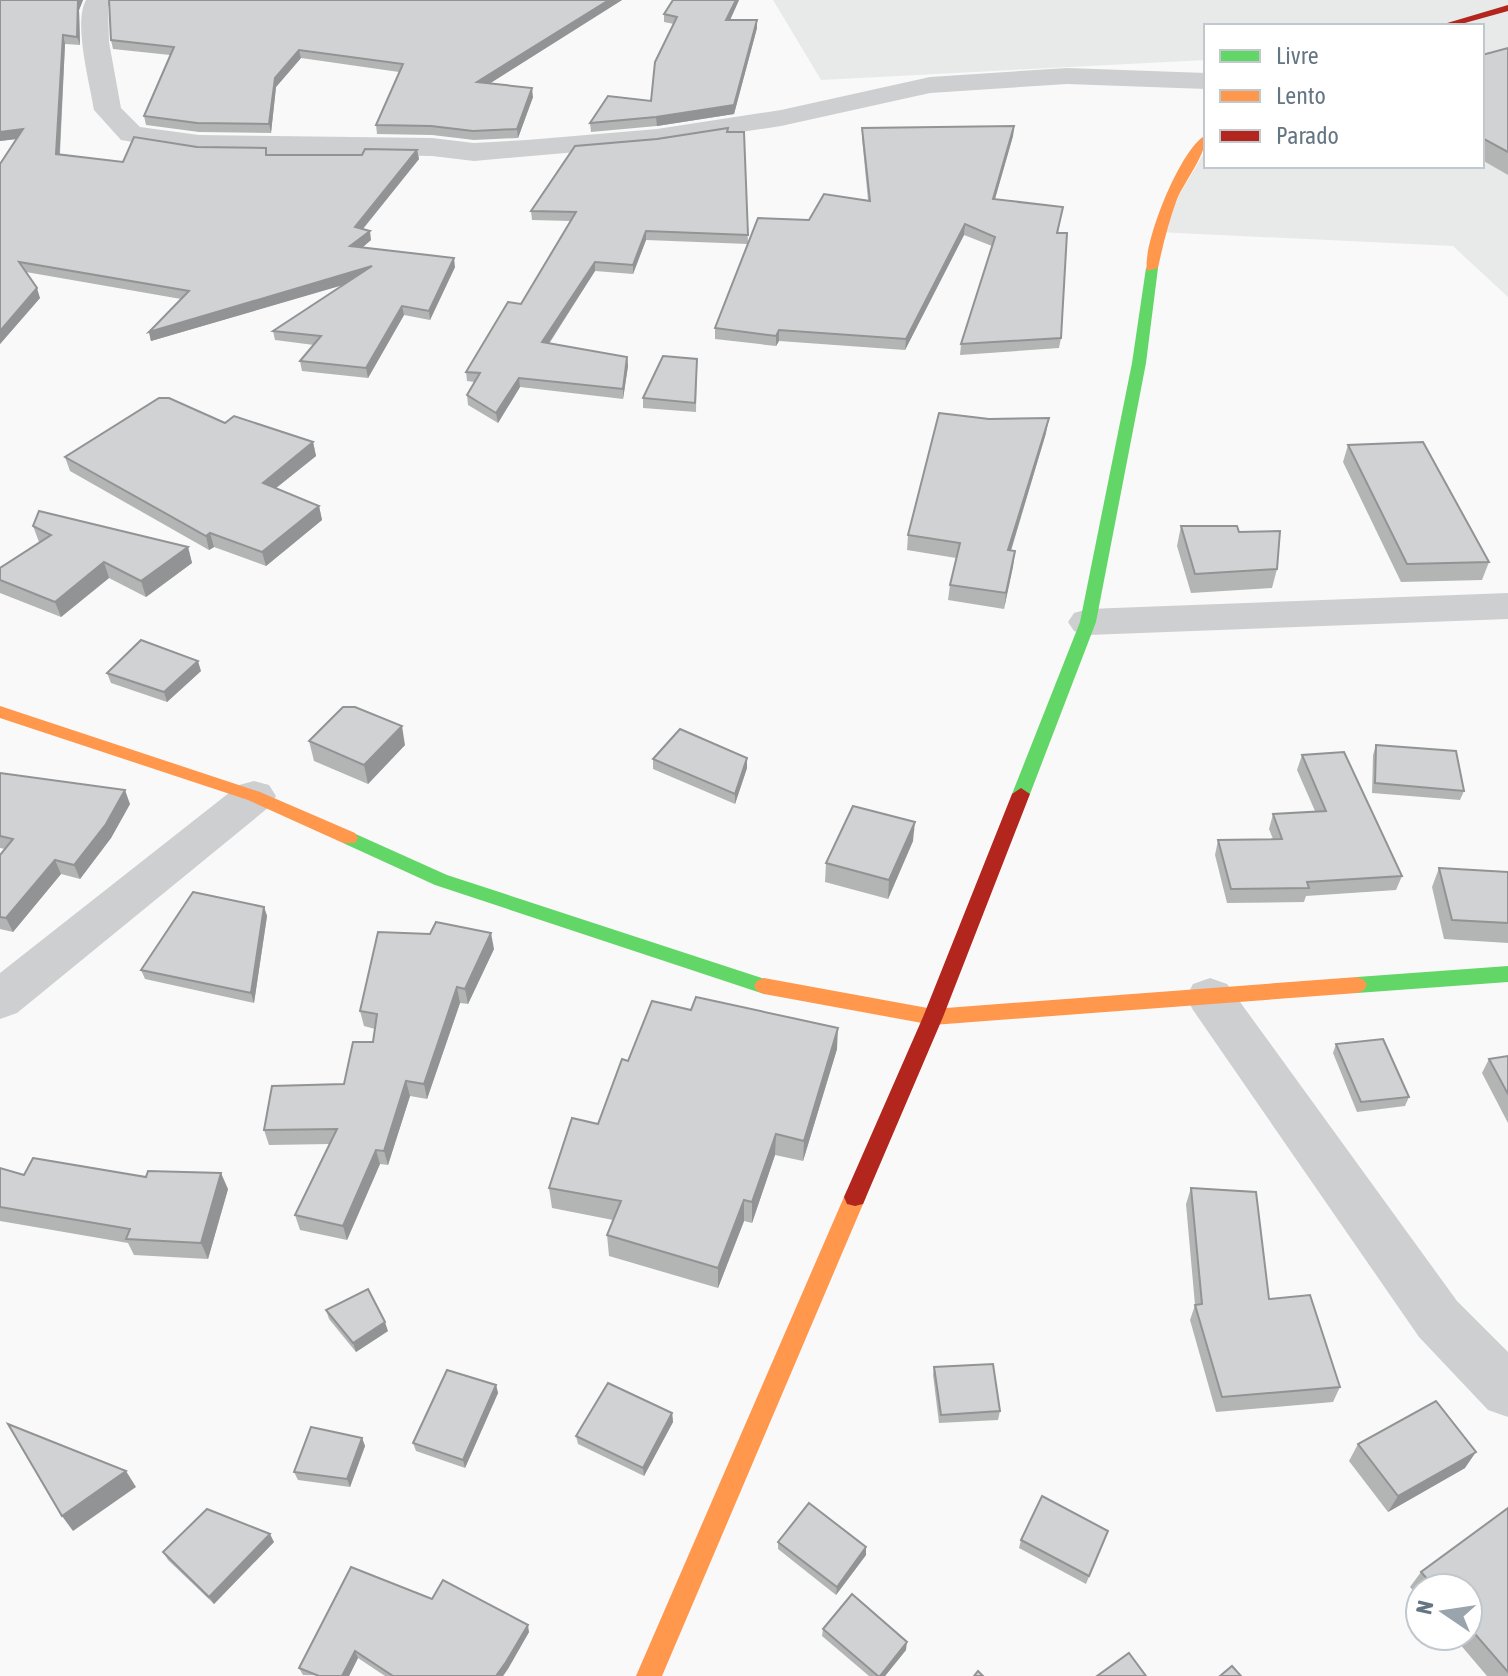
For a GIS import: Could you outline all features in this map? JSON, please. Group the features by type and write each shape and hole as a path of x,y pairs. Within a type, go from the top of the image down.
{"street":[{"path":"99,0 95,7 96,42 108,110 131,134 199,144 432,147 474,152 527,149 657,137 781,118 930,85 1067,76 1204,81"},
{"path":"1449,24 1508,8"},
{"path":"649,1676 933,1017 1088,622 1139,363 1156,239 1194,152 1204,140"},
{"path":"1088,622 1508,606"},
{"path":"0,712 254,796 441,880 772,988 933,1017 1508,974"},
{"path":"0,1000 254,796"},
{"path":"1210,997 1438,1319 1508,1391"}],"shaded area":[{"path":"773,0 1508,0 1508,297 1453,246 1157,232 1204,153 1204,168 1484,168 1484,24 1204,24 1204,60 821,80"}],"building":[{"path":"0,0 78,0 77,37 63,35 56,154 123,162 134,137 197,147 266,148 266,155 362,155 365,149 417,150 355,227 370,231 350,246 454,258 429,311 402,306 366,368 300,361 321,336 273,331 372,266 149,332 189,291 19,262 37,288 0,331 0,164 23,129 0,132"},
{"path":"109,0 609,0 477,82 532,88 517,129 473,131 376,125 403,64 299,50 275,78 269,124 197,123 144,116 174,47 111,40"},
{"path":"673,0 736,0 726,20 757,20 734,105 590,123 608,96 651,101 655,62 677,17 664,14"},
{"path":"1508,48 1508,152 1484,139 1484,54"},
{"path":"1014,126 993,199 1063,207 1057,233 1067,233 1061,338 961,344 995,237 965,224 906,339 779,330 776,336 715,328 758,218 809,220 824,194 870,201 862,128"},
{"path":"728,128 727,132 744,132 748,235 646,231 633,265 595,262 542,342 627,357 623,389 519,378 496,413 467,395 480,373 466,372 508,302 521,304 576,212 531,211 575,146 657,139"},
{"path":"663,356 697,359 695,403 643,398"},
{"path":"159,398 169,398 225,423 234,416 313,442 263,483 319,506 262,552 210,533 206,536 65,457"},
{"path":"939,413 989,419 1049,418 1008,550 1015,551 1006,593 950,585 960,543 908,535"},
{"path":"1423,442 1489,562 1407,564 1348,445"},
{"path":"39,511 188,547 141,581 104,562 55,602 0,580 0,568 51,535 33,526"},
{"path":"1181,526 1237,526 1239,532 1280,531 1277,569 1195,574"},
{"path":"141,640 198,661 164,692 107,673"},
{"path":"343,707 355,707 402,726 364,765 309,741"},
{"path":"680,729 747,758 735,794 653,759"},
{"path":"1376,745 1456,751 1464,791 1375,783"},
{"path":"1344,752 1402,876 1307,882 1309,888 1231,889 1218,840 1282,839 1273,814 1326,811 1302,755"},
{"path":"0,773 125,790 106,824 74,865 55,860 6,918 0,917 0,855 13,839 0,836"},
{"path":"853,806 915,822 889,880 826,863"},
{"path":"1439,868 1508,872 1508,923 1452,920"},
{"path":"193,892 264,907 251,993 141,970"},
{"path":"436,922 491,933 465,989 457,987 424,1084 406,1081 384,1151 376,1150 343,1226 295,1215 337,1129 264,1130 272,1086 344,1084 353,1042 373,1042 377,1014 360,1011 378,932 430,934"},
{"path":"696,997 838,1028 804,1141 776,1134 752,1202 744,1200 718,1268 607,1235 621,1201 549,1188 572,1118 598,1124 622,1059 628,1061 652,1001 691,1010"},
{"path":"1383,1039 1409,1097 1361,1102 1336,1044"},
{"path":"1508,1056 1508,1094 1489,1059"},
{"path":"33,1158 146,1177 148,1171 221,1173 201,1243 126,1239 130,1229 0,1207 0,1168 24,1175"},
{"path":"1191,1188 1256,1192 1269,1299 1310,1295 1340,1387 1222,1397 1195,1305 1202,1304"},
{"path":"368,1289 385,1322 353,1343 326,1310"},
{"path":"993,1364 1000,1411 941,1415 934,1367"},
{"path":"447,1370 496,1385 463,1460 413,1443"},
{"path":"608,1383 672,1413 643,1468 576,1436"},
{"path":"1436,1401 1476,1452 1398,1496 1358,1444"},
{"path":"8,1424 126,1471 62,1516"},
{"path":"311,1427 362,1438 347,1479 294,1472"},
{"path":"1042,1496 1108,1531 1089,1576 1021,1540"},
{"path":"809,1503 866,1547 837,1587 778,1542"},
{"path":"1508,1508 1508,1672 1484,1644 1484,1572 1421,1572"},
{"path":"207,1509 270,1534 209,1597 163,1552"},
{"path":"351,1567 432,1599 443,1580 528,1625 496,1676 393,1676 355,1651 342,1676 319,1676 299,1668"},
{"path":"852,1594 907,1642 880,1676 823,1629"},
{"path":"1129,1653 1146,1676 1097,1676"},
{"path":"1232,1666 1241,1676 1220,1676"}],"traffic: fast":[{"path":"1021,794 1088,622 1139,363 1152,268"},
{"path":"349,838 441,880 764,986"},
{"path":"1357,985 1508,974"}],"traffic: slow":[{"path":"1152,268 1171,200 1187,166 1204,141"},
{"path":"0,712 254,796 349,838"},
{"path":"764,986 933,1017 1357,985"},
{"path":"649,1676 855,1197"}],"traffic: jam":[{"path":"1449,24 1508,8"},
{"path":"855,1197 933,1017 1021,794"}]}
